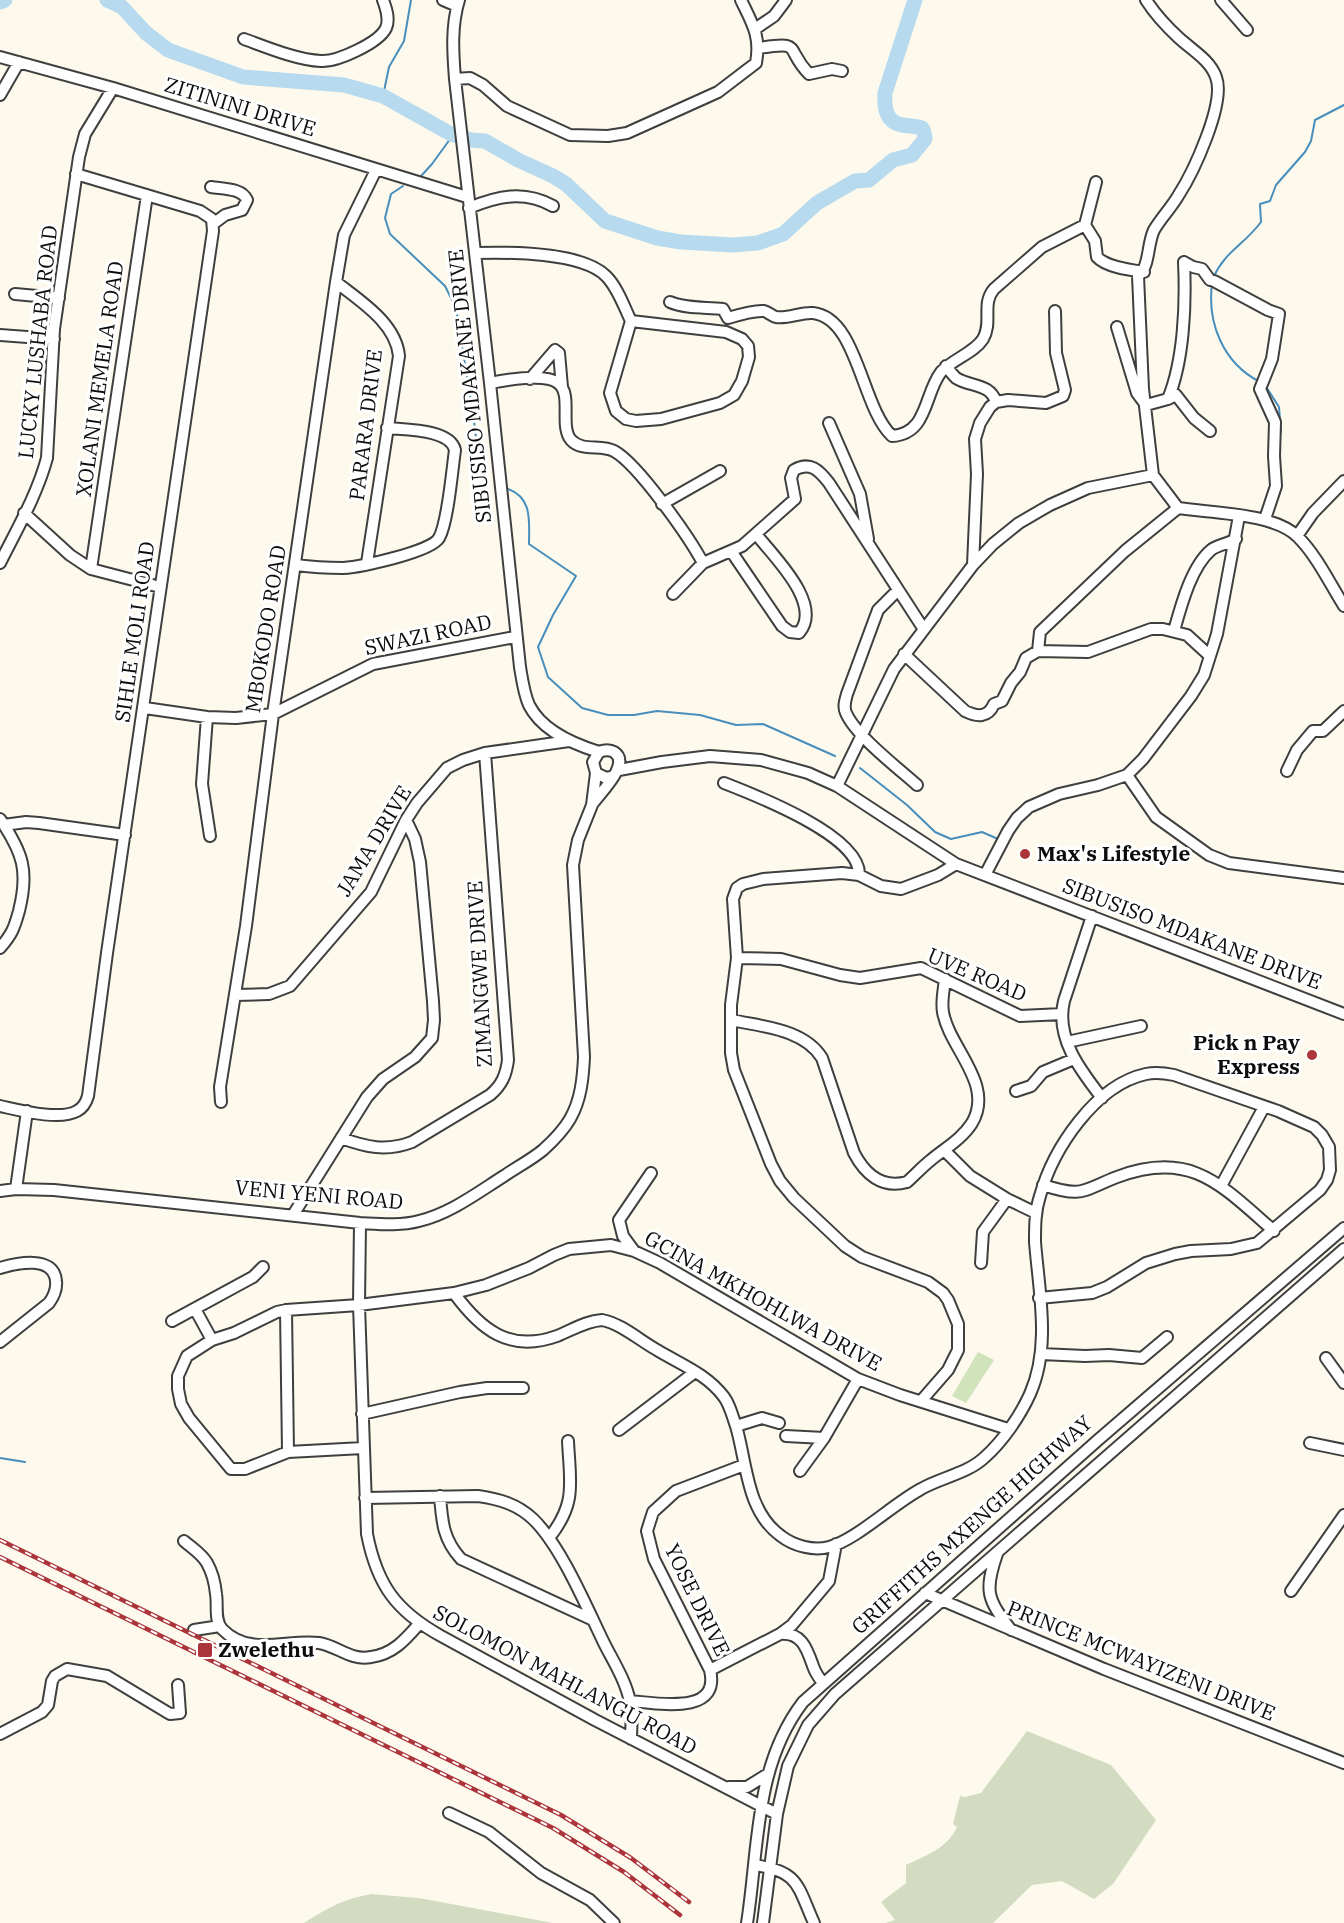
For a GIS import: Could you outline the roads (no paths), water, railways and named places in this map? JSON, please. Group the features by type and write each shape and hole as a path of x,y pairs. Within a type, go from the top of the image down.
{"street":[{"path":"244,39 308,59 324,62 333,60 358,49 382,32 387,22 383,0"},
{"path":"443,0 458,3"},
{"path":"455,79 470,78 483,85 507,106 570,135 618,136 718,92 756,63 759,48 755,29 741,0"},
{"path":"755,29 774,16 786,0"},
{"path":"1146,0 1178,37 1211,67 1219,86 1215,112 1193,167 1178,197 1154,230 1143,272 1138,276 1143,389 1153,475 1178,508 1265,519 1298,536 1344,606"},
{"path":"1221,0 1247,30"},
{"name":"SIBUSISO MDAKANE DRIVE","path":"458,3 452,49 520,667 530,705 550,729 573,743 596,762"},
{"path":"759,48 783,44 791,48 809,74 830,69 842,71"},
{"name":"ZITININI DRIVE","path":"0,57 113,88 376,170 468,203"},
{"path":"0,95 19,62"},
{"name":"LUCKY LUSHABA ROAD","path":"0,563 47,458 54,339 76,174 85,134 113,88"},
{"name":"MBOKODO ROAD","path":"221,1102 220,1087 336,282 344,235 376,170"},
{"path":"76,174 200,211 207,215 213,224 225,215 242,210 247,200 244,194 238,191 211,188"},
{"path":"1096,183 1085,225 1095,241 1099,260 1116,265 1120,269 1143,272"},
{"name":"XOLANI MEMELA ROAD","path":"91,569 147,195"},
{"path":"468,203 519,195 545,201 553,206"},
{"name":"SIHLE MOLI ROAD","path":"0,1106 66,1115 85,1105 88,1096 213,224"},
{"path":"670,302 680,307 700,306 723,309 728,318 765,311 776,317 813,313 829,319 839,327 848,340 883,427 892,436 905,433 915,427 924,412 937,377 946,366 978,345 984,337 987,321 986,303 994,289 1042,247 1085,225"},
{"path":"475,253 507,252 572,260 593,266 612,284 631,321 610,393 616,411 626,418 636,422 661,419 720,403 735,395 742,381 748,357 748,346 742,339 726,332 631,321"},
{"path":"1168,399 1176,378 1183,320 1184,262 1193,267 1202,268 1212,280 1279,314 1272,359 1260,389 1275,422 1276,486 1265,519"},
{"name":"PARARA DRIVE","path":"336,282 384,323 396,339 399,356 367,563"},
{"path":"15,294 59,298"},
{"path":"973,565 977,474 975,439 985,414 996,402 1008,400 1046,403 1063,396 1065,387 1055,344 1055,311"},
{"path":"1117,327 1137,393 1146,405"},
{"path":"0,335 54,339"},
{"path":"530,379 555,350 559,353 567,429 572,442 587,447 607,448 627,461 692,544 703,563"},
{"path":"946,366 957,378 974,383 990,392 996,402"},
{"path":"490,383 530,379 552,380 562,387"},
{"path":"1146,405 1176,395 1194,418 1210,431"},
{"path":"829,423 860,494 868,542"},
{"path":"296,565 342,568 415,552 437,541 444,518 455,450 451,441 438,435 387,428"},
{"path":"673,594 703,563 742,546 775,515 793,502 795,499 791,478 794,470 806,465 816,469 825,478 923,628"},
{"path":"662,504 720,471"},
{"path":"837,786 894,669 973,565 1004,534 1050,505 1088,488 1153,475"},
{"path":"1298,536 1313,513 1342,487"},
{"path":"1038,651 1040,632 1125,551 1178,508"},
{"path":"24,513 70,555 91,569 160,587"},
{"path":"985,875 1008,831 1029,807 1059,794 1098,785 1127,775 1143,759 1191,696 1204,675 1216,634 1239,516"},
{"path":"731,551 782,626 794,634 799,633 803,627 805,607 800,590 756,534"},
{"path":"1174,631 1185,596 1202,559 1215,547 1236,539"},
{"path":"898,590 878,610 846,698 845,712 862,735 917,785"},
{"path":"904,654 965,711 981,716 989,712 994,704 1002,701 1026,658 1038,651 1088,652 1163,628 1187,635 1210,656"},
{"name":"SWAZI ROAD","path":"144,708 207,717 273,714 373,664 515,637"},
{"path":"1287,771 1301,744 1313,731 1323,731 1344,711"},
{"path":"207,717 201,784 210,836"},
{"name":"JAMA DRIVE","path":"235,995 269,994 290,986 371,892 406,820 417,803 447,768 463,759 485,753 573,743"},
{"path":"611,751 617,768 606,778 596,762 611,751"},
{"name":"ZIMANGWE DRIVE","path":"341,1138 379,1148 399,1147 490,1095 499,1088 506,1073 508,1060 503,972 485,753"},
{"name":"SIBUSISO MDAKANE DRIVE","path":"617,768 710,756 761,760 808,772 837,786 956,864 1344,1014"},
{"name":"VENI YENI ROAD","path":"592,805 596,762"},
{"name":"VENI YENI ROAD","path":"0,1191 16,1189 87,1193 360,1223 398,1224 418,1222 462,1203 542,1152 557,1137 570,1118 583,1080 584,1057 573,865 578,840 592,805 617,768"},
{"path":"1127,775 1156,817 1168,828 1209,855 1229,863 1344,878"},
{"path":"724,783 807,819 849,852 858,864 859,875"},
{"path":"292,1215 367,1097 383,1079 423,1049 434,1035 420,862 415,839 406,820"},
{"path":"0,948 14,930 25,886 25,875 18,852 2,822 39,823 125,835"},
{"path":"921,1401 948,1370 958,1350 958,1324 943,1293 928,1282 862,1257 845,1246 813,1218 780,1181 757,1132 734,1070 731,1053 731,1005 737,958 733,899 735,891 740,886 763,879 824,873 859,875 881,885 902,889 938,875 956,864"},
{"path":"1092,916 1064,1000 1062,1014 1067,1042 1074,1059 1102,1098"},
{"name":"UVE ROAD","path":"737,958 781,959 860,978 921,968 1020,1016 1062,1014"},
{"path":"732,1020 793,1034 815,1048 822,1058 854,1153 861,1167 872,1177 891,1184 907,1182 970,1125 976,1114 977,1098 970,1071 950,1032 943,1011 945,979"},
{"path":"1067,1042 1141,1026"},
{"path":"1016,1091 1031,1086 1043,1072 1074,1059"},
{"path":"454,1293 474,1318 487,1329 508,1339 532,1343 602,1320 617,1325 706,1379 729,1405 754,1500 764,1519 780,1535 793,1543 811,1548 827,1547 845,1540 922,1488 974,1466 986,1456 1008,1430 1030,1394 1041,1354 1035,1242 1036,1213 1043,1185 1070,1131 1102,1098 1126,1082 1145,1074 1160,1072 1189,1078 1314,1127 1329,1147 1331,1160 1327,1180 1320,1190 1257,1243 1247,1247 1191,1251 1158,1258 1092,1293 1039,1298"},
{"path":"1221,1186 1264,1107"},
{"path":"16,1189 27,1111"},
{"path":"944,1150 970,1176 1007,1199 1036,1213"},
{"path":"1043,1185 1062,1191 1080,1192 1137,1170 1156,1166 1174,1167 1194,1171 1221,1186 1274,1231"},
{"path":"634,1251 623,1236 619,1220 629,1201 651,1173"},
{"path":"981,1263 983,1232 1007,1199"},
{"name":"SOLOMON MAHLANGU ROAD","path":"360,1223 359,1305 367,1534 375,1567 393,1600 418,1624 777,1814"},
{"name":"GRIFFITHS MXENGE HIGHWAY","path":"747,1923 761,1806 768,1774 777,1746 792,1716 803,1702 1098,1440 1344,1228"},
{"name":"GCINA MKHOHLWA DRIVE","path":"288,1452 245,1469 231,1469 189,1418 181,1404 178,1376 187,1356 212,1340 234,1333 277,1312 454,1293 486,1286 569,1249 611,1245 634,1251 660,1263 858,1379 1008,1430"},
{"name":"GRIFFITHS MXENGE HIGHWAY","path":"763,1923 777,1814 788,1766 800,1740 817,1713 835,1694 1344,1249"},
{"path":"0,1268 23,1263 43,1264 51,1268 56,1286 49,1303 0,1342"},
{"path":"172,1321 253,1276 263,1267"},
{"path":"195,1309 212,1340"},
{"path":"286,1310 288,1452 363,1448"},
{"path":"1041,1354 1109,1355 1138,1359 1146,1356 1167,1337"},
{"path":"1326,1358 1344,1383"},
{"path":"619,1430 695,1372"},
{"path":"800,1471 824,1438 858,1379"},
{"path":"362,1414 460,1392 487,1388 523,1388"},
{"path":"736,1426 762,1418 779,1423"},
{"path":"786,1436 824,1438"},
{"path":"549,1538 561,1523 568,1509 571,1490 568,1441"},
{"path":"1310,1443 1344,1450"},
{"name":"YOSE DRIVE","path":"630,1701 682,1704 702,1700 708,1694 711,1686 710,1670 654,1559 647,1531 653,1512 676,1491 744,1465"},
{"path":"440,1496 446,1537 451,1548 461,1559 593,1620"},
{"path":"365,1498 440,1496 495,1498 512,1504 532,1518 549,1538 621,1676 630,1701 631,1738"},
{"path":"1291,1591 1344,1515"},
{"path":"184,1541 201,1555 211,1571 217,1595 219,1626 244,1643 258,1646 319,1643 358,1659 387,1653 402,1644 418,1624"},
{"path":"710,1670 780,1634 792,1625 829,1581 836,1544"},
{"path":"997,1554 989,1581 989,1592 996,1610 1011,1630"},
{"name":"PRINCE MCWAYIZENI DRIVE","path":"925,1593 1114,1673 1344,1763"},
{"path":"194,1630 219,1626"},
{"path":"780,1634 791,1634 804,1644 823,1683"},
{"path":"0,1734 42,1712 48,1706 52,1681 55,1676 67,1669 107,1676 170,1714 180,1713 178,1685"},
{"path":"720,1785 747,1787 768,1774"},
{"path":"449,1813 489,1832 541,1873 590,1900 614,1923"},
{"path":"754,1865 771,1867 787,1874 794,1881 814,1923"}],"waterway":[{"path":"0,2 5,0"},
{"path":"107,0 122,7 146,33 168,50 243,77 344,85 383,96 451,134 471,140 485,141 553,176 566,184 605,221 657,238 733,245 758,243 783,234 817,203 855,181 869,180 893,160 912,155 925,139 922,128 892,121 885,103 885,93 915,0"},
{"path":"383,96 389,67 404,41 411,0"},
{"path":"1213,278 1223,261 1261,222 1260,204 1270,201 1276,185 1305,152 1311,141 1315,120 1344,105"},
{"path":"421,176 453,135"},
{"path":"403,186 391,194 385,218 390,234 445,286 456,308 476,438 473,459 482,465 488,480"},
{"path":"1212,284 1212,313 1220,341 1236,364 1260,382"},
{"path":"1265,385 1279,407 1281,432"},
{"path":"508,489 522,498 526,505 529,519 529,544 576,576 553,615 538,647 548,677 582,708 608,715 634,715 657,711 700,715 736,725 763,724 835,756"},
{"path":"860,768 907,805 935,832 951,839 982,832 998,839"},
{"path":"0,1458 25,1462"}],"railway":[{"path":"0,1540 561,1815 631,1858 689,1902"},
{"path":"0,1557 553,1828 624,1872 680,1915"}],"place":[{"name":"Max's Lifestyle","path":"1025,854"},
{"name":"Pick n Pay Express","path":"1312,1055"},
{"name":"Zwelethu","path":"205,1650"}]}
